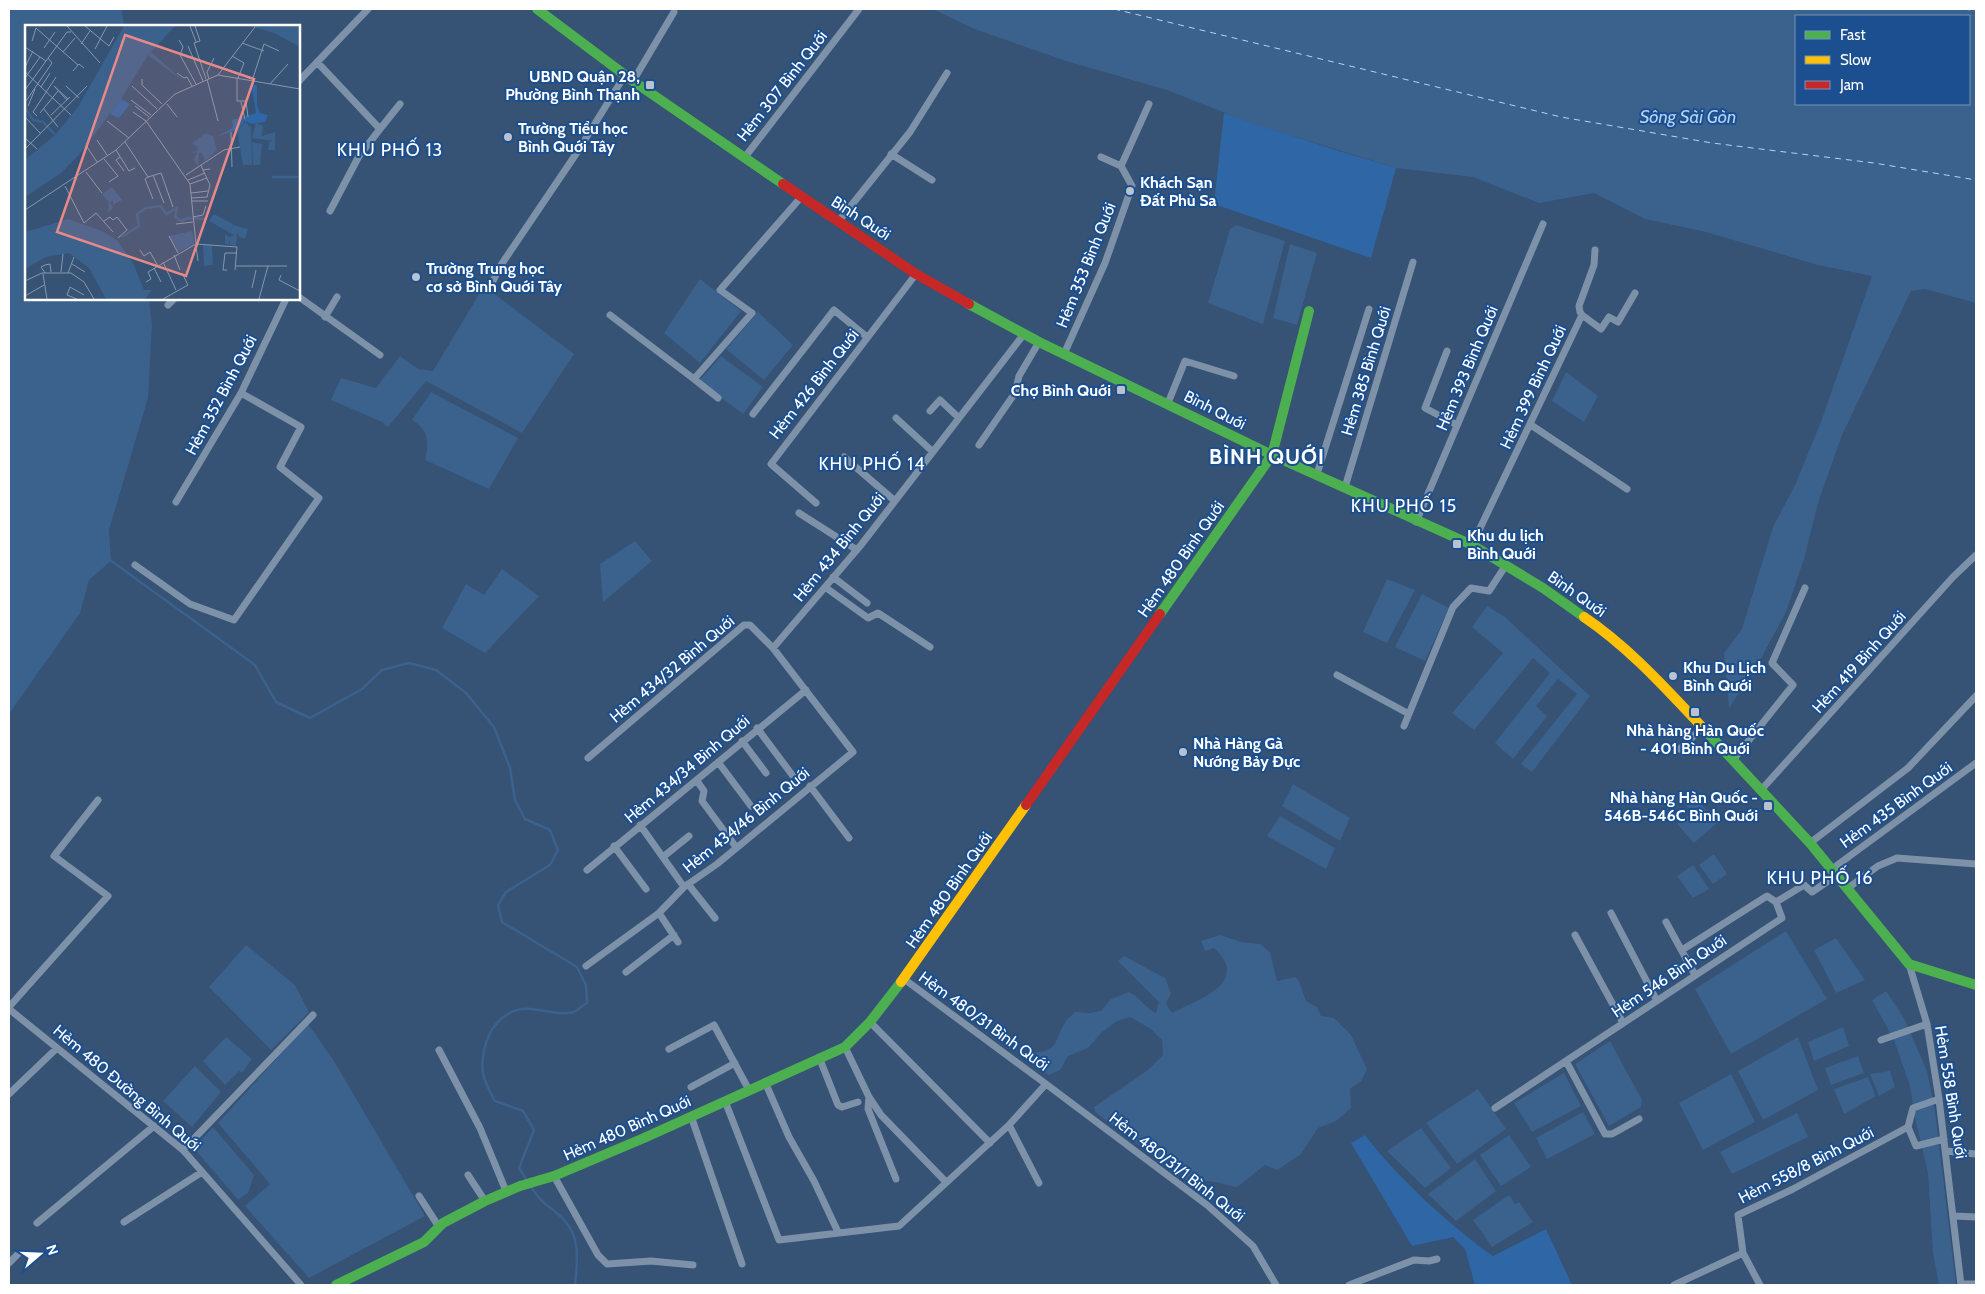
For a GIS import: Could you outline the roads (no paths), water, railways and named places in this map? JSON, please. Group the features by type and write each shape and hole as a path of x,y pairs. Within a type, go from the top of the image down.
{"main road":[{"name":"Bình Quới","path":"537,9 629,78 916,274 1039,342 1272,455 1472,546 1543,588 1605,631 1658,679 1762,789 1835,872 1909,964"},
{"path":"1272,455 1310,311"},
{"name":"Hẻm 480 Bình Quới","path":"506,1191 554,1176 845,1047 870,1022 904,979 1272,455"},
{"path":"1909,964 1976,985"},
{"path":"336,1285 424,1242 439,1227 485,1200 506,1191"}],"street":[{"path":"300,80 368,9"},
{"name":"Hẻm 307 Bình Quới","path":"744,157 859,9"},
{"path":"491,284 501,265 674,12"},
{"path":"317,62 380,128"},
{"path":"838,222 914,126 947,72"},
{"path":"330,211 359,156 400,104"},
{"path":"1101,156 1122,166 1149,104"},
{"path":"891,154 932,180"},
{"name":"Hẻm 353 Bình Quới","path":"1064,354 1105,263 1132,186 1122,166"},
{"path":"694,379 752,314 720,290 802,196"},
{"name":"Hẻm 393 Bình Quới","path":"1416,522 1543,224"},
{"path":"1582,315 1580,306 1594,265 1595,250"},
{"name":"Hẻm 385 Bình Quới","path":"1345,487 1413,262"},
{"name":"Hẻm 426 Bình Quới","path":"816,503 771,464 916,274"},
{"name":"Hẻm 399 Bình Quới","path":"1472,546 1582,315 1601,329 1609,317 1618,322 1635,293"},
{"path":"325,318 337,297"},
{"path":"300,298 325,318 380,355"},
{"name":"Hẻm 352 Bình Quới","path":"176,502 241,393 286,300"},
{"path":"1317,474 1370,309"},
{"path":"753,414 834,310 867,337"},
{"path":"610,315 718,398"},
{"name":"Hẻm 434 Bình Quới","path":"773,648 857,550 1024,334"},
{"path":"979,445 1016,393 1018,376 1039,342"},
{"path":"1447,351 1425,408 1457,425"},
{"path":"1168,403 1185,362 1234,376"},
{"path":"135,565 190,604 234,620 319,498 280,467 301,427 241,393"},
{"path":"930,411 940,400 959,418"},
{"path":"896,418 933,452"},
{"path":"1531,425 1627,489"},
{"path":"844,456 895,501"},
{"path":"799,513 857,550"},
{"name":"Hẻm 419 Bình Quới","path":"1762,789 1891,648 1953,576 1976,555"},
{"path":"1404,726 1453,607 1471,588 1488,591 1506,566"},
{"path":"833,577 867,603"},
{"path":"824,587 868,618 878,614 930,648"},
{"path":"1734,760 1793,685 1772,663 1805,588"},
{"name":"Hẻm 434/32 Bình Quới","path":"588,758 744,625 750,625 773,648"},
{"path":"773,648 806,690"},
{"path":"1337,675 1409,714"},
{"name":"Hẻm 434/34 Bình Quới","path":"587,870 614,846 697,781 756,728 806,690"},
{"name":"Hẻm 434/46 Bình Quới","path":"586,966 659,913 686,886 853,752 806,690"},
{"path":"1810,843 1908,768 1976,696"},
{"path":"1680,749 1703,727"},
{"path":"756,728 793,776"},
{"path":"742,741 766,773"},
{"path":"718,762 750,806"},
{"name":"Hẻm 435 Bình Quới","path":"1835,872 1976,763"},
{"path":"697,781 704,791 702,801 736,847"},
{"path":"810,786 849,838"},
{"path":"9,1008 108,896 54,856 98,800"},
{"path":"640,825 686,886 715,918"},
{"path":"663,856 689,836"},
{"path":"614,846 646,889"},
{"path":"1848,888 1878,866 1897,858 1976,864"},
{"path":"1682,950 1767,896 1776,902 1804,885 1812,892 1835,872"},
{"name":"Hẻm 546 Bình Quới","path":"1495,1108 1782,918 1776,902"},
{"path":"659,913 678,942"},
{"path":"1611,913 1657,1001"},
{"path":"1666,922 1695,975"},
{"path":"1575,935 1622,1023"},
{"path":"626,972 674,936"},
{"name":"Hẻm 558 Bình Quới","path":"1909,964 1927,1024 1942,1139 1946,1151 1961,1285"},
{"name":"Hẻm 480/31 Bình Quới","path":"838,1232 899,1226 1009,1125 1046,1084 904,979"},
{"name":"Hẻm 480 Đường Bình Quới","path":"9,1008 183,1150 301,1285"},
{"path":"183,1150 313,1015"},
{"path":"870,1022 990,1143"},
{"path":"1881,1040 1927,1024"},
{"path":"669,1049 714,1025 749,1090"},
{"path":"845,1047 869,1097 881,1115 946,1182"},
{"path":"9,1094 57,1048"},
{"path":"438,1050 480,1128 506,1191"},
{"path":"819,1057 838,1104 842,1107 858,1102"},
{"path":"1566,1061 1605,1134 1612,1134 1639,1119"},
{"path":"690,1086 735,1063"},
{"path":"725,1101 778,1240 838,1232 814,1181 789,1137 765,1082"},
{"name":"Hẻm 480/31/1 Bình Quới","path":"1046,1084 1207,1205 1253,1246 1276,1285"},
{"path":"869,1097 868,1109 896,1179"},
{"path":"1937,1100 1911,1110 1908,1127 1916,1146 1942,1139"},
{"path":"691,1116 742,1264"},
{"path":"1009,1125 1039,1183"},
{"path":"37,1223 154,1126"},
{"name":"Hẻm 558/8 Bình Quới","path":"1760,1285 1743,1254 1738,1215 1793,1189 1908,1127"},
{"path":"1946,1151 1976,1154"},
{"path":"124,1222 202,1172"},
{"path":"468,1175 485,1200"},
{"path":"554,1176 598,1255 607,1264 651,1261 693,1264"},
{"path":"419,1196 439,1227"},
{"path":"1954,1216 1976,1217"},
{"path":"9,1263 18,1254"},
{"path":"1674,1285 1743,1254"},
{"path":"1349,1285 1414,1260 1429,1261 1437,1259"},
{"path":"1961,1285 1976,1284"}],"water":[{"path":"9,9 122,9 124,25 25,25 25,300 149,300 152,325 148,398 109,530 111,561 89,580 80,613 9,714"},
{"name":"Sông Sài Gòn","path":"933,9 1976,9 1976,303 1925,289 1911,291 1842,435 1819,500 1804,559 1786,612 1758,664 1729,708 1724,653 1742,629 1773,527 1796,483 1822,419 1872,276 1818,265 1706,232 1645,219 1594,193 1539,203 1473,177 1396,168 1248,122 1167,90 1066,61 972,28"},
{"path":"1236,225 1285,241 1263,324 1208,303 1230,229"},
{"path":"1290,244 1317,253 1297,325 1273,318"},
{"path":"700,279 741,311 700,363 664,333"},
{"path":"484,286 574,354 522,433 426,381 388,427 382,422 331,400 341,378 376,388 400,356 418,369 433,371"},
{"path":"758,312 793,345 764,380 726,349"},
{"path":"721,356 763,387 743,414 699,381"},
{"path":"1566,372 1598,396 1584,422 1552,401"},
{"path":"431,392 518,438 489,489 425,460 427,442 425,432 412,420"},
{"path":"635,541 652,561 603,602 600,564"},
{"path":"502,569 539,596 485,653 442,628 466,584 484,595"},
{"path":"1387,579 1415,590 1387,643 1363,632"},
{"path":"1422,594 1449,608 1425,661 1395,647"},
{"path":"1487,606 1505,617 1590,696 1532,772 1521,764 1577,694 1558,679 1536,706 1547,716 1513,759 1495,743 1550,673 1533,658 1474,730 1452,713 1503,653 1472,627"},
{"path":"1293,784 1350,818 1340,841 1282,806"},
{"path":"1692,793 1717,823 1694,843 1677,824 1692,812 1682,801"},
{"path":"1280,816 1335,848 1326,869 1267,836"},
{"path":"1714,854 1727,874 1713,884 1699,865"},
{"path":"1693,865 1709,889 1693,898 1677,876"},
{"path":"1786,931 1827,999 1731,1054 1695,989"},
{"path":"1220,935 1241,942 1260,944 1270,952 1277,981 1295,977 1299,981 1306,1001 1317,1007 1321,1016 1334,1018 1351,1035 1367,1069 1361,1081 1350,1089 1351,1108 1336,1121 1318,1128 1300,1155 1277,1170 1265,1165 1237,1187 1208,1181 1190,1183 1095,1112 1094,1107 1148,1070 1163,1055 1162,1040 1151,1029 1130,1017 1117,1021 1101,1033 1088,1048 1068,1056 1060,1070 1049,1075 1032,1064 1029,1059 1034,1053 1048,1049 1055,1044 1065,1022 1075,1012 1090,1013 1101,1011 1111,999 1129,992 1156,1013 1159,1002 1118,961 1124,956 1165,978 1171,993 1166,1004 1172,1013 1217,989 1224,981 1227,971 1224,960 1214,948 1205,951 1201,941"},
{"path":"1836,938 1865,980 1836,993 1814,950"},
{"path":"246,945 295,985 309,1012 271,1050 209,987"},
{"path":"1886,991 1904,1018 1927,1071 1935,1111 1956,1285 1939,1285 1933,1253 1928,1173 1915,1118 1910,1086 1894,1040 1872,1000"},
{"path":"308,1024 334,1061 425,1216 309,1278 245,1206 270,1184 218,1123"},
{"path":"1843,1027 1849,1046 1814,1061 1808,1042"},
{"path":"226,1037 252,1059 242,1073 239,1071 225,1085 203,1061"},
{"path":"1798,1037 1818,1090 1763,1120 1738,1071"},
{"path":"1610,1041 1642,1100 1641,1107 1609,1126 1575,1064"},
{"path":"1858,1056 1864,1073 1831,1085 1825,1068"},
{"path":"195,1066 221,1092 192,1127 163,1101"},
{"path":"1890,1071 1895,1087 1879,1096 1870,1074"},
{"path":"1564,1073 1581,1106 1532,1132 1514,1103"},
{"path":"1731,1074 1755,1122 1703,1150 1679,1103"},
{"path":"1868,1077 1876,1096 1844,1114 1834,1089"},
{"path":"1478,1089 1506,1129 1457,1164 1426,1123"},
{"path":"1583,1112 1595,1134 1547,1159 1536,1138"},
{"path":"1797,1113 1808,1137 1732,1174 1720,1152"},
{"path":"213,1127 254,1175 248,1193 238,1200 194,1148"},
{"path":"1421,1128 1451,1168 1425,1188 1387,1151"},
{"path":"1509,1135 1531,1167 1501,1186 1480,1155"},
{"path":"1475,1159 1496,1191 1456,1221 1428,1194"},
{"path":"1509,1195 1515,1204 1519,1202 1533,1222 1492,1247 1473,1220"}],"waterway":[{"path":"110,560 255,665 276,702 310,718 362,689 382,670 409,663 436,670 466,693 494,727 510,768 515,800 525,819 550,830 558,850 550,865 506,892 498,905 502,922 577,967 586,985 587,1003 576,1011 569,1013 531,1009 516,1011 502,1018 497,1023 486,1043 482,1066 483,1073 495,1101 523,1111 534,1130 519,1168 527,1181"},
{"path":"530,1185 543,1202 565,1221 574,1236 577,1252 575,1285"}],"place":[{"name":"UBND Quận 28, Phường Bình Thạnh","path":"650,85"},
{"name":"Trường Tiểu học Bình Quới Tây","path":"508,137"},
{"name":"Khách Sạn Đất Phù Sa","path":"1130,191"},
{"name":"Trường Trung học cơ sở Bình Quới Tây","path":"416,277"},
{"name":"Chợ Bình Quới","path":"1121,390"},
{"name":"Khu du lịch Bình Quới","path":"1457,544"},
{"name":"Khu Du Lịch Bình Qưới","path":"1673,676"},
{"name":"Nhà hàng Hàn Quốc - 401 Bình Quới","path":"1695,712"},
{"name":"Nhà Hàng Gà Nướng Bảy Đực","path":"1183,752"},
{"name":"Nhà hàng Hàn Quốc - 546B-546C Bình Quới","path":"1768,806"}],"district":[{"name":"KHU PHỐ 13","path":"390,150"},
{"name":"BÌNH QUỚI","path":"1267,456"},
{"name":"KHU PHỐ 14","path":"872,464"},
{"name":"KHU PHỐ 15","path":"1404,506"},
{"name":"KHU PHỐ 16","path":"1820,878"}]}
